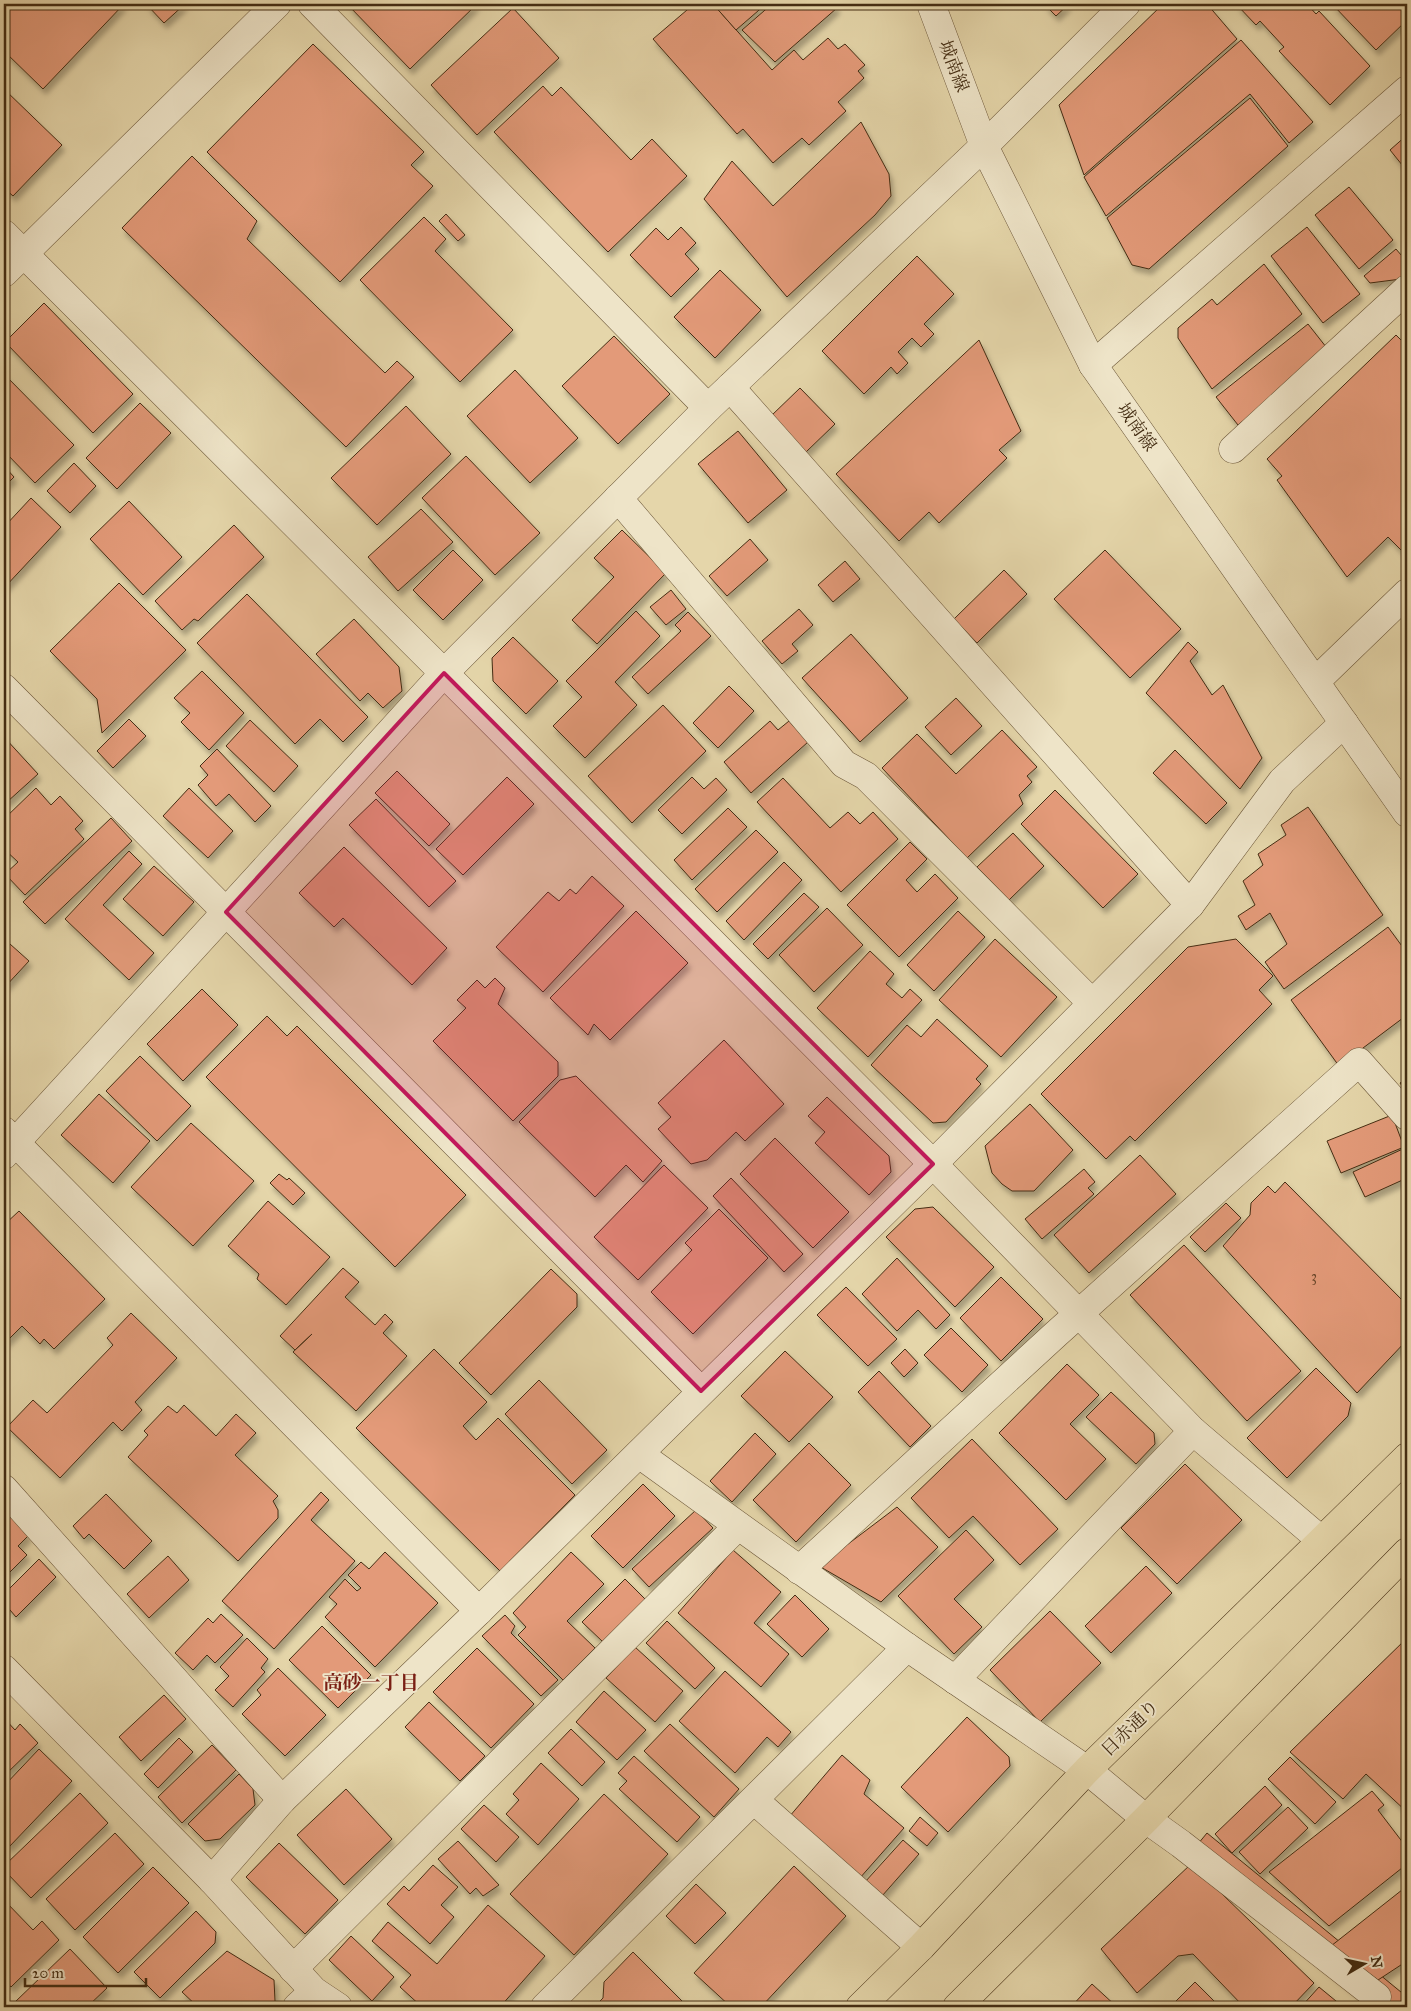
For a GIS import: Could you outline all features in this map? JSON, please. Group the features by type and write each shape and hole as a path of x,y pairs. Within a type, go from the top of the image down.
{"main road":[{"name":"日赤通り","path":"860,2007 921,1947 1087,1770 1407,1457"},
{"path":"957,2007 1146,1819 1407,1552"}],"street":[{"path":"4,273 277,4"},
{"path":"312,4 708,408"},
{"name":"城南線","path":"931,4 984,146 1093,365 1316,681 1407,814"},
{"path":"479,1611 7,1143 226,912 444,672 708,408 984,146 1126,4"},
{"path":"1093,365 1407,90"},
{"path":"4,234 444,672 933,1164 1193,1431 1321,1540"},
{"path":"1233,449 1407,289"},
{"path":"730,387 1190,905"},
{"path":"618,498 844,764 866,776 1092,1003"},
{"path":"1316,681 1407,593"},
{"path":"4,688 701,1390"},
{"path":"212,1880 282,1800 639,1454 701,1390 933,1164 1190,905 1282,780 1344,722"},
{"path":"799,1570 1359,1062 1407,1116"},
{"path":"955,1680 1193,1431"},
{"path":"639,1454 907,1647 1087,1770 1146,1819 1182,1844 1378,2004"},
{"path":"4,1489 282,1800"},
{"path":"294,1969 738,1526"},
{"path":"545,2007 907,1647"},
{"path":"4,1669 212,1880 294,1969 306,1999 338,2007"},
{"path":"754,1800 921,1947"}],"highlighted area":[{"path":"444,673 933,1164 701,1391 226,912"}],"building":[{"path":"4,4 124,4 43,89 4,51"},
{"path":"146,4 185,4 164,23"},
{"path":"347,4 477,4 410,69"},
{"path":"694,4 713,4 772,70 794,50 803,60 828,38 838,49 845,44 865,65 858,71 864,78 838,102 846,111 809,145 802,138 773,163 743,129 737,134 653,39"},
{"path":"713,4 766,4 736,30"},
{"path":"772,4 835,4 837,8 775,62 742,30"},
{"path":"1044,4 1069,4 1056,16"},
{"path":"1163,4 1207,4 1237,39 1084,175 1059,105"},
{"path":"1236,4 1307,4 1316,14 1319,11 1370,66 1330,105 1279,51 1284,47 1260,21 1256,25"},
{"path":"1332,4 1407,4 1407,20 1376,50"},
{"path":"513,8 559,58 477,135 431,85"},
{"path":"1241,40 1313,122 1289,143 1250,94 1106,216 1084,177"},
{"path":"313,44 424,152 411,165 433,186 340,282 207,152"},
{"path":"543,86 552,96 561,87 631,160 652,139 687,176 608,252 494,132"},
{"path":"4,89 62,145 13,196 4,188"},
{"path":"1250,98 1288,146 1149,269 1132,265 1107,218"},
{"path":"861,122 889,174 891,196 875,215 787,297 704,199 732,161 773,206"},
{"path":"1407,135 1407,171 1390,150"},
{"path":"192,156 257,221 247,239 385,373 397,361 414,377 346,447 122,228"},
{"path":"1349,187 1393,240 1359,269 1315,215"},
{"path":"446,214 465,235 458,241 439,221"},
{"path":"424,217 446,239 435,251 513,330 460,382 360,280"},
{"path":"681,227 696,243 685,254 699,269 671,297 630,255 656,228 668,240"},
{"path":"1307,227 1360,294 1323,323 1271,256"},
{"path":"1396,249 1407,262 1407,274 1401,279 1370,283 1364,276"},
{"path":"917,256 954,294 924,324 934,334 921,347 912,338 898,352 908,363 897,374 891,367 864,394 822,351"},
{"path":"1264,264 1302,314 1212,389 1178,338 1178,328 1212,299 1217,305"},
{"path":"720,270 761,310 715,358 674,317"},
{"path":"44,303 133,394 93,433 5,342"},
{"path":"1308,324 1330,352 1238,425 1216,397"},
{"path":"1396,335 1407,346 1407,552 1405,554 1388,537 1347,577 1277,480 1282,476 1267,459"},
{"path":"614,336 670,394 618,444 562,386"},
{"path":"979,340 1021,431 999,450 1007,458 939,523 929,512 899,541 836,474"},
{"path":"515,370 578,438 530,483 467,416"},
{"path":"4,374 74,445 35,483 4,451"},
{"path":"800,388 835,424 806,452 771,416"},
{"path":"140,403 171,433 117,489 86,458"},
{"path":"406,406 451,454 377,525 331,478"},
{"path":"738,431 787,490 748,523 698,464"},
{"path":"466,456 540,533 495,575 422,498"},
{"path":"74,463 96,486 70,513 47,491"},
{"path":"4,466 14,477 4,487"},
{"path":"31,498 61,527 4,588 4,527"},
{"path":"129,501 182,557 143,595 90,539"},
{"path":"421,509 453,542 398,591 368,557"},
{"path":"234,525 264,557 198,621 194,619 182,630 155,601"},
{"path":"622,530 666,573 597,644 572,620 614,577 594,558"},
{"path":"750,539 768,560 727,596 709,576"},
{"path":"453,550 483,580 443,620 413,590"},
{"path":"1105,550 1181,629 1130,678 1054,599"},
{"path":"845,561 860,579 833,602 818,585"},
{"path":"1004,570 1027,594 977,643 954,619"},
{"path":"119,583 186,650 102,733 97,699 50,651"},
{"path":"671,590 686,609 666,625 650,607"},
{"path":"247,594 368,717 343,742 320,719 295,744 197,643"},
{"path":"799,609 813,625 792,644 798,651 782,664 762,641"},
{"path":"636,611 660,636 615,682 637,705 585,758 553,726 582,697 566,681"},
{"path":"688,612 711,636 648,694 632,677 681,631 675,625"},
{"path":"354,619 399,667 402,691 383,708 368,693 360,701 316,654"},
{"path":"851,634 908,698 860,742 802,678"},
{"path":"513,637 558,681 526,714 493,681 492,658"},
{"path":"1188,642 1198,652 1190,661 1212,695 1223,685 1262,758 1240,789 1146,693"},
{"path":"202,671 244,713 209,750 181,722 190,713 174,698"},
{"path":"729,686 754,711 718,748 693,723"},
{"path":"956,698 982,726 951,755 925,727"},
{"path":"663,705 706,751 632,823 588,776"},
{"path":"129,719 146,736 113,768 97,751"},
{"path":"250,720 298,766 274,792 226,746"},
{"path":"770,721 778,730 789,721 808,742 751,793 724,762"},
{"path":"1002,730 1037,767 1027,776 1032,782 1019,795 1023,804 967,858 882,768 917,734 956,774"},
{"path":"4,737 38,774 7,802 4,799"},
{"path":"217,749 271,806 255,822 229,794 216,806 198,785 208,775 200,766"},
{"path":"1175,750 1227,803 1206,824 1153,773"},
{"path":"397,771 450,824 429,846 375,793"},
{"path":"507,777 534,804 463,875 436,849"},
{"path":"692,777 704,789 716,778 727,790 682,834 658,810"},
{"path":"783,778 830,828 848,812 860,824 873,812 898,839 841,892 757,802"},
{"path":"36,788 51,805 60,796 83,821 75,829 84,839 25,895 5,874 18,862 4,849 4,819"},
{"path":"189,788 233,831 208,858 163,816"},
{"path":"1055,790 1138,874 1103,908 1021,824"},
{"path":"376,799 456,881 429,907 349,825"},
{"path":"1308,807 1383,915 1284,989 1265,962 1287,944 1270,913 1246,930 1238,916 1255,905 1243,881 1263,865 1258,854 1286,835 1281,825"},
{"path":"728,808 747,827 692,880 674,860"},
{"path":"111,818 132,841 45,924 23,902"},
{"path":"756,830 778,852 717,912 695,889"},
{"path":"1013,833 1044,866 1009,900 977,867"},
{"path":"910,842 927,859 906,880 917,892 935,874 958,898 899,957 847,905"},
{"path":"344,847 447,948 412,985 343,918 334,927 299,893"},
{"path":"129,851 142,864 103,905 154,953 129,980 65,919"},
{"path":"784,862 802,880 744,940 726,921"},
{"path":"154,866 194,902 163,936 123,899"},
{"path":"592,876 624,906 543,992 496,947 548,892 559,901 570,889 576,894"},
{"path":"804,893 819,907 768,959 753,944"},
{"path":"827,908 863,945 814,992 779,955"},
{"path":"636,911 688,963 610,1040 594,1024 588,1035 550,998"},
{"path":"958,911 985,937 934,991 907,965"},
{"path":"1388,927 1407,953 1407,1015 1339,1066 1291,1000"},
{"path":"995,939 1057,997 1001,1057 939,1000"},
{"path":"1236,939 1273,976 1259,990 1272,1004 1135,1141 1130,1136 1106,1159 1041,1094 1188,947"},
{"path":"10,944 29,961 4,988 4,951"},
{"path":"870,951 894,974 886,984 902,998 910,989 922,1000 868,1057 817,1008"},
{"path":"495,978 505,988 498,1004 558,1062 558,1076 513,1121 433,1041 466,1008 457,1000 477,980 485,988"},
{"path":"202,989 238,1025 183,1081 147,1044"},
{"path":"267,1016 287,1036 297,1026 466,1195 395,1267 206,1077"},
{"path":"937,1019 988,1066 976,1079 981,1084 946,1122 933,1123 871,1065 907,1025 921,1037"},
{"path":"724,1040 784,1104 745,1141 736,1132 707,1160 691,1164 658,1129 671,1117 658,1103"},
{"path":"140,1056 191,1106 157,1141 106,1091"},
{"path":"576,1076 662,1161 643,1182 626,1165 595,1197 519,1122 560,1080"},
{"path":"1407,1078 1407,1093 1400,1083"},
{"path":"99,1094 150,1141 113,1183 61,1135"},
{"path":"827,1097 889,1156 891,1172 869,1195 815,1143 825,1132 808,1116"},
{"path":"1030,1104 1073,1150 1034,1191 1012,1191 992,1173 985,1146"},
{"path":"1392,1115 1404,1147 1341,1173 1327,1141"},
{"path":"191,1123 254,1181 193,1246 131,1187"},
{"path":"775,1138 849,1212 813,1248 740,1174"},
{"path":"1407,1147 1407,1178 1365,1197 1353,1172"},
{"path":"1140,1155 1176,1194 1089,1273 1054,1235"},
{"path":"664,1165 708,1208 638,1280 594,1237"},
{"path":"1084,1169 1095,1182 1088,1188 1094,1194 1042,1239 1025,1219"},
{"path":"279,1174 287,1180 289,1178 305,1193 293,1205 270,1183"},
{"path":"731,1178 803,1254 784,1272 713,1196"},
{"path":"1285,1182 1407,1305 1407,1340 1357,1393 1223,1246 1250,1215 1251,1203 1268,1186 1275,1193"},
{"path":"268,1201 330,1257 286,1305 257,1279 259,1274 228,1246"},
{"path":"1226,1203 1241,1218 1205,1252 1190,1237"},
{"path":"933,1207 994,1267 955,1307 886,1237 915,1209"},
{"path":"719,1209 768,1258 693,1334 651,1292 692,1250 685,1243"},
{"path":"19,1211 105,1299 54,1349 44,1339 40,1344 22,1326 4,1344 4,1225"},
{"path":"1184,1245 1301,1371 1247,1421 1130,1295"},
{"path":"897,1258 950,1315 936,1329 918,1310 897,1331 862,1294"},
{"path":"343,1268 359,1282 345,1297 375,1325 385,1314 393,1322 383,1333 407,1356 356,1411 293,1352 312,1334 295,1350 280,1336"},
{"path":"551,1269 577,1294 577,1307 491,1395 459,1363"},
{"path":"1001,1277 1043,1319 1001,1361 960,1318"},
{"path":"846,1287 897,1339 868,1366 817,1315"},
{"path":"131,1313 177,1358 135,1402 142,1410 122,1431 113,1422 60,1478 7,1427 33,1400 47,1413 113,1345 107,1338"},
{"path":"951,1328 988,1365 962,1392 924,1355"},
{"path":"434,1349 487,1402 463,1426 476,1440 498,1418 575,1495 500,1571 356,1428"},
{"path":"905,1349 918,1363 904,1377 891,1363"},
{"path":"785,1351 833,1397 789,1442 741,1396"},
{"path":"1067,1364 1099,1395 1070,1424 1106,1459 1066,1500 999,1433"},
{"path":"1316,1368 1351,1403 1348,1416 1287,1478 1247,1438"},
{"path":"879,1371 931,1426 910,1447 858,1392"},
{"path":"539,1380 607,1450 572,1484 505,1414"},
{"path":"1111,1392 1154,1433 1155,1444 1136,1464 1086,1417"},
{"path":"184,1405 216,1436 236,1414 256,1433 235,1455 278,1496 273,1501 278,1510 278,1518 238,1561 128,1457 148,1435 144,1431 168,1406 177,1413"},
{"path":"755,1433 776,1454 732,1502 710,1481"},
{"path":"972,1439 1058,1529 1020,1565 973,1516 949,1538 911,1498"},
{"path":"809,1443 851,1485 796,1542 753,1500"},
{"path":"1185,1464 1242,1520 1177,1584 1121,1528"},
{"path":"643,1484 675,1516 623,1568 591,1536"},
{"path":"321,1492 329,1500 311,1520 355,1561 274,1649 222,1601"},
{"path":"106,1494 152,1541 124,1569 89,1534 84,1539 73,1526"},
{"path":"897,1507 938,1547 881,1602 819,1566"},
{"path":"4,1509 29,1535 18,1546 27,1555 4,1578"},
{"path":"696,1510 713,1528 649,1587 632,1569"},
{"path":"966,1530 994,1560 954,1599 982,1627 954,1654 898,1596"},
{"path":"733,1550 781,1592 754,1623 789,1654 761,1687 678,1613"},
{"path":"385,1552 438,1603 375,1667 325,1617 337,1604 329,1597 345,1579 357,1591 361,1588 348,1575 361,1562 369,1569"},
{"path":"571,1552 604,1584 567,1621 595,1648 563,1680 518,1635 526,1627 513,1613"},
{"path":"168,1556 189,1580 149,1618 127,1594"},
{"path":"39,1559 56,1577 16,1617 4,1603 4,1594"},
{"path":"1146,1566 1172,1593 1111,1653 1085,1626"},
{"path":"625,1579 645,1599 603,1642 582,1622"},
{"path":"795,1595 829,1629 802,1657 767,1624"},
{"path":"1050,1611 1101,1663 1040,1722 990,1670"},
{"path":"221,1614 243,1635 215,1663 207,1655 193,1670 175,1653 208,1618 213,1623"},
{"path":"505,1615 515,1626 511,1633 558,1680 541,1696 482,1636"},
{"path":"667,1621 715,1668 695,1689 646,1643"},
{"path":"322,1626 371,1675 338,1708 289,1660"},
{"path":"247,1638 268,1659 261,1668 265,1672 233,1707 215,1690 229,1676 220,1667"},
{"path":"1407,1638 1407,1812 1366,1774 1343,1799 1290,1752"},
{"path":"635,1647 683,1691 655,1722 606,1678"},
{"path":"477,1648 534,1704 491,1748 433,1692"},
{"path":"278,1668 326,1715 285,1756 242,1714 261,1695 257,1690"},
{"path":"725,1671 791,1732 778,1747 767,1737 735,1773 679,1721"},
{"path":"604,1691 646,1730 617,1760 576,1722"},
{"path":"164,1695 186,1719 141,1761 119,1737"},
{"path":"429,1702 485,1756 460,1781 405,1727"},
{"path":"967,1717 1009,1757 1010,1766 948,1832 901,1787"},
{"path":"4,1718 15,1730 20,1724 38,1743 4,1776"},
{"path":"670,1724 739,1789 714,1817 644,1751"},
{"path":"571,1729 605,1762 582,1786 548,1753"},
{"path":"179,1738 193,1752 158,1788 144,1774"},
{"path":"212,1745 236,1770 182,1823 158,1797"},
{"path":"39,1749 72,1781 9,1847 4,1842 4,1786"},
{"path":"842,1755 870,1780 864,1794 904,1828 859,1879 789,1817"},
{"path":"634,1756 700,1817 677,1842 619,1789 627,1781 618,1773"},
{"path":"1290,1757 1336,1802 1315,1824 1268,1779"},
{"path":"541,1763 579,1799 538,1845 506,1814 519,1800 513,1794"},
{"path":"239,1774 253,1789 255,1805 220,1839 205,1841 188,1824"},
{"path":"1265,1786 1282,1805 1232,1853 1215,1834"},
{"path":"346,1789 392,1839 344,1885 297,1835"},
{"path":"1372,1791 1384,1805 1378,1810 1407,1848 1407,1864 1329,1926 1269,1872"},
{"path":"80,1793 108,1823 31,1898 4,1870 4,1866"},
{"path":"604,1794 668,1854 574,1955 510,1894"},
{"path":"484,1805 519,1837 496,1862 461,1829"},
{"path":"1288,1807 1308,1828 1260,1874 1239,1852"},
{"path":"920,1817 938,1833 927,1846 909,1831"},
{"path":"115,1833 144,1864 75,1930 46,1899"},
{"path":"1207,1833 1407,1997 1407,2007 1373,2007 1188,1856"},
{"path":"903,1840 919,1854 882,1896 865,1882"},
{"path":"458,1841 499,1885 483,1896 476,1888 470,1894 438,1859"},
{"path":"279,1843 338,1900 305,1934 246,1877"},
{"path":"1191,1864 1314,1983 1291,2007 1244,2007 1193,1954 1178,1956 1137,1993 1101,1949"},
{"path":"433,1865 458,1887 441,1905 454,1917 430,1944 387,1904 404,1886 409,1891"},
{"path":"794,1866 846,1916 761,2007 731,2007 694,1973"},
{"path":"153,1867 189,1903 118,1973 83,1937"},
{"path":"696,1884 726,1913 695,1944 666,1916"},
{"path":"1407,1886 1407,1961 1378,1980 1331,1946"},
{"path":"4,1900 33,1930 42,1921 59,1940 11,1987 4,1979"},
{"path":"488,1905 545,1956 500,2007 422,2007 400,1987 411,1975 372,1941 388,1922 437,1964"},
{"path":"196,1911 216,1932 215,1943 160,1998 134,1972"},
{"path":"351,1936 394,1977 372,2001 329,1960"},
{"path":"70,1949 107,1988 87,2007 20,2007 15,2002"},
{"path":"227,1951 274,1980 275,2001 270,2007 198,2007 182,1992"},
{"path":"633,1952 688,2007 594,2007 603,1998 604,1982"},
{"path":"1195,1982 1220,2007 1170,2007"},
{"path":"1092,1984 1117,2007 1071,2007"},
{"path":"1319,1987 1342,2006 1301,2007"}],"district":[{"name":"高砂一丁目","path":"371,1682"}]}
